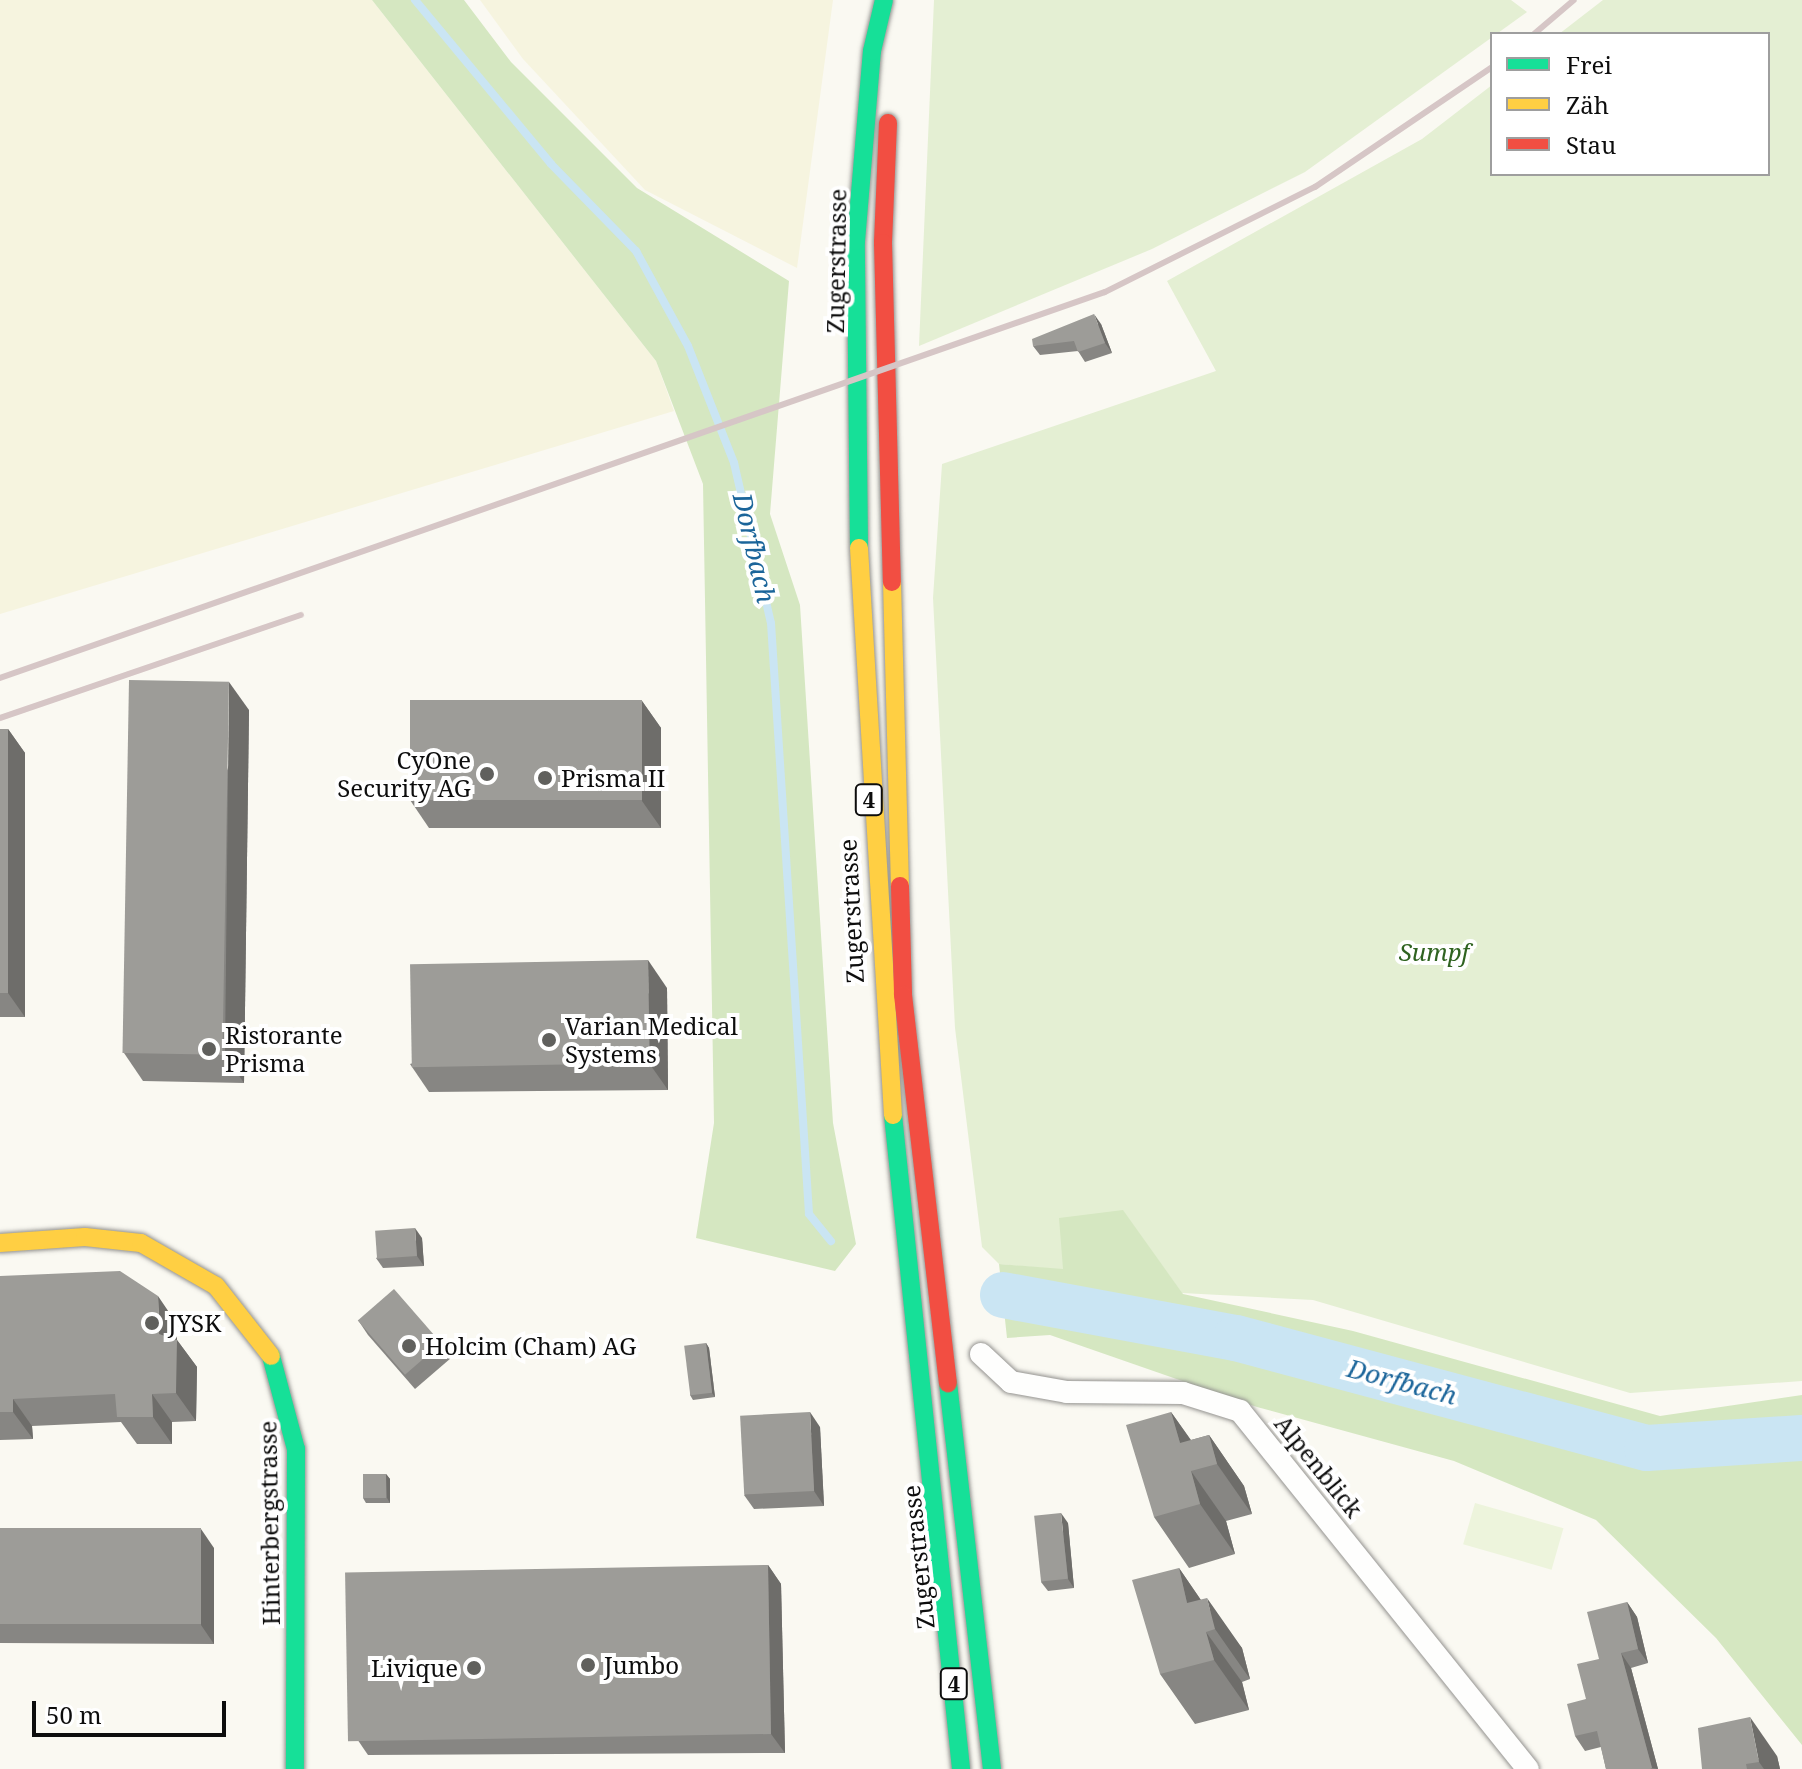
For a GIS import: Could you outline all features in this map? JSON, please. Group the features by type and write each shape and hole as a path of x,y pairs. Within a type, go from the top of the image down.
{"main road":[{"name":"Zugerstrasse","path":"884,0 872,51 856,241 860,653 881,999 948,1599 961,1769"},
{"name":"Zugerstrasse","path":"893,0 883,243 903,995 992,1769"},
{"name":"Hinterbergstrasse","path":"0,1243 85,1237 141,1243 216,1286 270,1353 292,1413 296,1449 295,1769"},
{"path":"944,1769 936,1638 948,1599"}],"street":[{"name":"Alpenblick","path":"981,1354 1011,1382 1067,1392 1183,1393 1240,1411 1528,1769"}],"shaded area":[{"path":"0,0 372,0 656,361 674,411 0,614"},
{"path":"480,0 833,0 797,268 645,190 523,59"}],"green space":[{"path":"372,0 464,0 511,62 637,188 789,281 770,514 800,605 833,1123 856,1244 835,1271 696,1238 714,1123 703,484 656,361"},
{"path":"934,0 1511,0 1527,12 1499,32 1490,32 1490,39 1305,172 1152,249 919,346"},
{"name":"Sumpf","path":"1603,0 1802,0 1802,1381 1630,1393 1313,1300 1182,1293 1123,1211 1063,1270 999,1264 982,1247 955,1028 933,598 942,464 1216,371 1167,281 1422,139 1490,87 1490,176 1770,176 1770,32 1562,32"},
{"path":"1123,1210 1183,1294 1353,1331 1660,1416 1802,1395 1802,1745 1716,1638 1596,1520 1454,1461 1257,1407 1050,1335 1007,1338 999,1264 1063,1269 1059,1218"},
{"path":"1475,1503 1563,1528 1552,1570 1463,1544"}],"building":[{"path":"1094,314 1105,343 1078,352 1074,341 1033,346 1032,339"},
{"path":"129,680 229,682 222,1055 122,1053"},
{"name":"Prisma II","path":"410,700 642,700 642,800 410,800"},
{"path":"0,729 8,729 8,993 0,993"},
{"name":"Varian Medical Systems","path":"648,960 650,1063 412,1067 410,964"},
{"path":"415,1228 417,1256 377,1259 375,1231"},
{"path":"120,1271 158,1296 159,1334 177,1340 176,1393 152,1394 153,1417 117,1417 115,1394 13,1399 13,1412 0,1412 0,1276"},
{"name":"Holcim (Cham) AG","path":"394,1289 441,1343 405,1375 358,1320"},
{"path":"706,1343 712,1393 690,1395 684,1346"},
{"path":"810,1412 814,1491 744,1495 740,1416"},
{"path":"1171,1412 1180,1443 1209,1435 1217,1464 1191,1471 1200,1504 1154,1517 1126,1425"},
{"path":"363,1474 386,1474 386,1498 363,1498"},
{"path":"1061,1513 1068,1579 1041,1581 1034,1516"},
{"path":"0,1528 201,1528 201,1624 0,1624"},
{"path":"768,1565 771,1734 348,1741 345,1572"},
{"path":"1179,1568 1187,1603 1207,1598 1215,1629 1206,1632 1214,1660 1160,1674 1132,1580"},
{"path":"1627,1602 1638,1649 1621,1653 1650,1769 1606,1769 1597,1731 1575,1736 1567,1704 1586,1699 1577,1664 1599,1659 1587,1612"},
{"path":"1750,1717 1759,1762 1746,1764 1747,1769 1702,1769 1698,1728"}],"waterway":[{"name":"Dorfbach","path":"415,0 551,164 636,251 688,346 734,463 771,623 809,1214 831,1241"},
{"name":"Dorfbach","path":"1003,1295 1236,1338 1647,1448 1802,1438"}],"railway":[{"path":"1536,32 1574,0"},
{"path":"0,678 1105,292 1315,187 1490,68"},
{"path":"0,718 301,615"}],"traffic: fast":[{"path":"859,548 856,241 872,51 884,0"},
{"path":"893,1115 961,1769"},
{"path":"271,1356 296,1449 295,1769"},
{"path":"948,1383 992,1769"}],"traffic: slow":[{"path":"859,548 893,1115"},
{"path":"892,582 900,886"},
{"path":"0,1243 85,1237 141,1243 216,1286 271,1356"}],"traffic: jam":[{"path":"888,123 883,243 892,582"},
{"path":"900,886 903,995 948,1383"}],"place":[{"name":"CyOne Security AG","path":"487,774"},
{"name":"Prisma II","path":"545,778"},
{"name":"Varian Medical Systems","path":"549,1040"},
{"name":"Ristorante Prisma","path":"209,1049"},
{"name":"JYSK","path":"152,1323"},
{"name":"Holcim (Cham) AG","path":"409,1346"},
{"name":"Jumbo","path":"588,1665"},
{"name":"Livique","path":"474,1668"}]}
